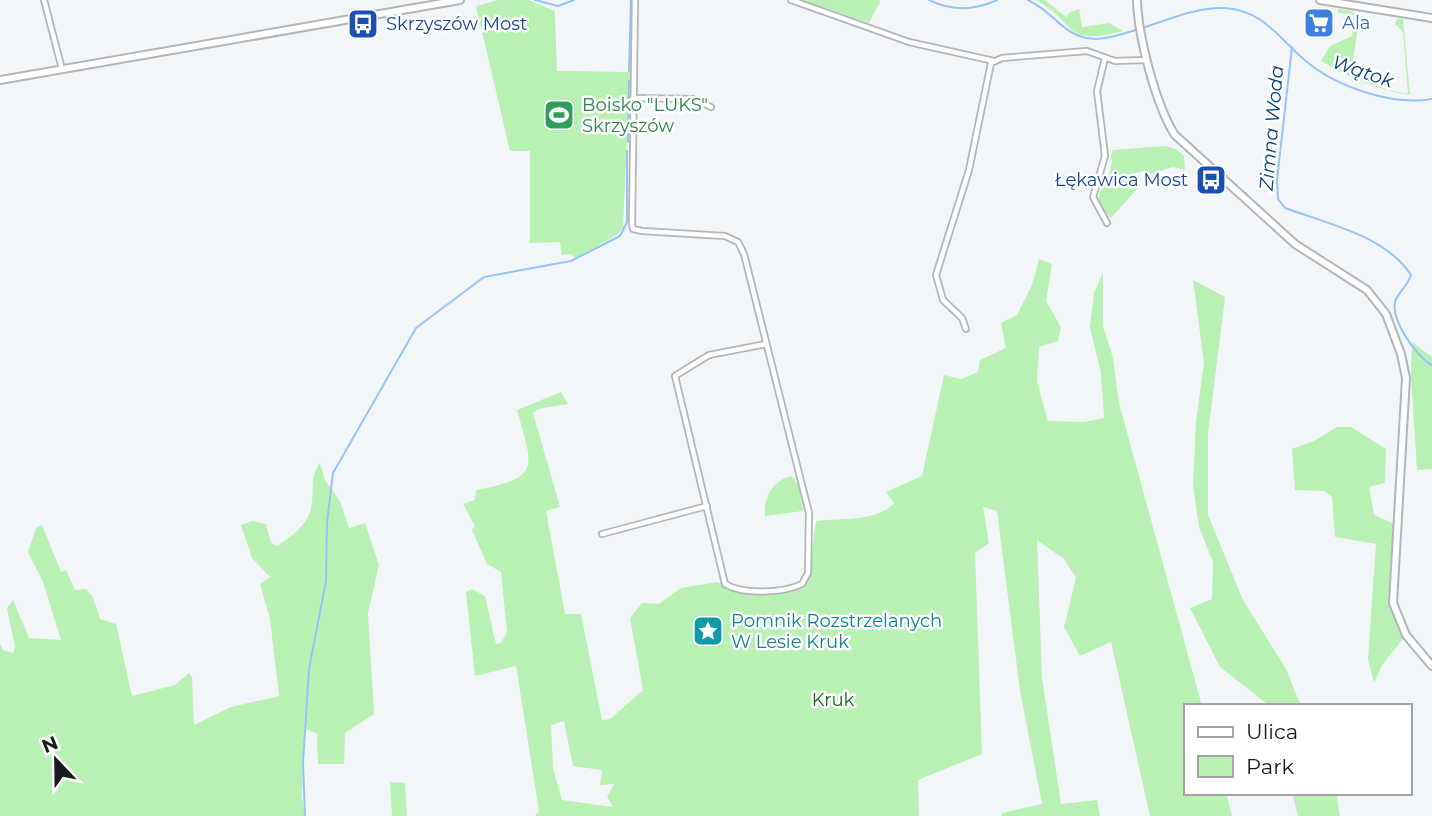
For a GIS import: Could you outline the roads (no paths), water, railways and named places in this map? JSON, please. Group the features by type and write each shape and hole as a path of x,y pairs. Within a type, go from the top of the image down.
{"street":[{"path":"44,0 62,69"},
{"path":"0,80 460,0"},
{"path":"635,0 633,229 724,236 736,240 744,254 809,513 807,578 796,587 754,591 725,584 675,376 709,355 766,344"},
{"path":"791,0 909,43 993,61 1087,51 1122,61 1149,60"},
{"path":"1136,0 1161,111 1175,135 1295,244 1367,290 1386,314 1401,354 1406,378 1393,604 1406,635 1432,666"},
{"path":"1320,0 1432,18"},
{"path":"1105,58 1097,92 1105,156 1093,197 1107,223"},
{"path":"966,329 962,318 943,300 936,275 969,170 993,61"},
{"path":"633,97 694,99 711,107"},
{"path":"602,534 706,506"}],"waterway":[{"name":"Wątok","path":"535,0 558,6 574,0"},
{"path":"629,71 631,0"},
{"name":"Wątok","path":"929,0 963,8 997,0"},
{"name":"Wątok","path":"1028,0 1069,31 1087,38 1105,38 1136,30"},
{"name":"Wątok","path":"1142,28 1203,10 1238,10 1260,20 1307,62 1349,87 1400,100 1432,99"},
{"name":"Zimna Woda","path":"1292,47 1277,180 1278,199 1285,208 1354,232 1387,250 1400,262 1411,275 1396,299 1396,316 1412,346 1432,365"},
{"path":"628,142 629,81"},
{"path":"305,816 303,763 309,669 326,581 327,522 333,473 416,328 484,277 571,261 620,236 627,222 627,151"}],"place":[{"name":"Ala","path":"1319,23"},
{"name":"Skrzyszów Most","path":"363,24"},
{"name":"Boisko \"LUKS\" Skrzyszów","path":"559,115"},
{"name":"Łękawica Most","path":"1211,180"},
{"name":"Pomnik Rozstrzelanych W Lesie Kruk","path":"708,631"}],"park label":[{"name":"Kruk","path":"833,700"}]}
